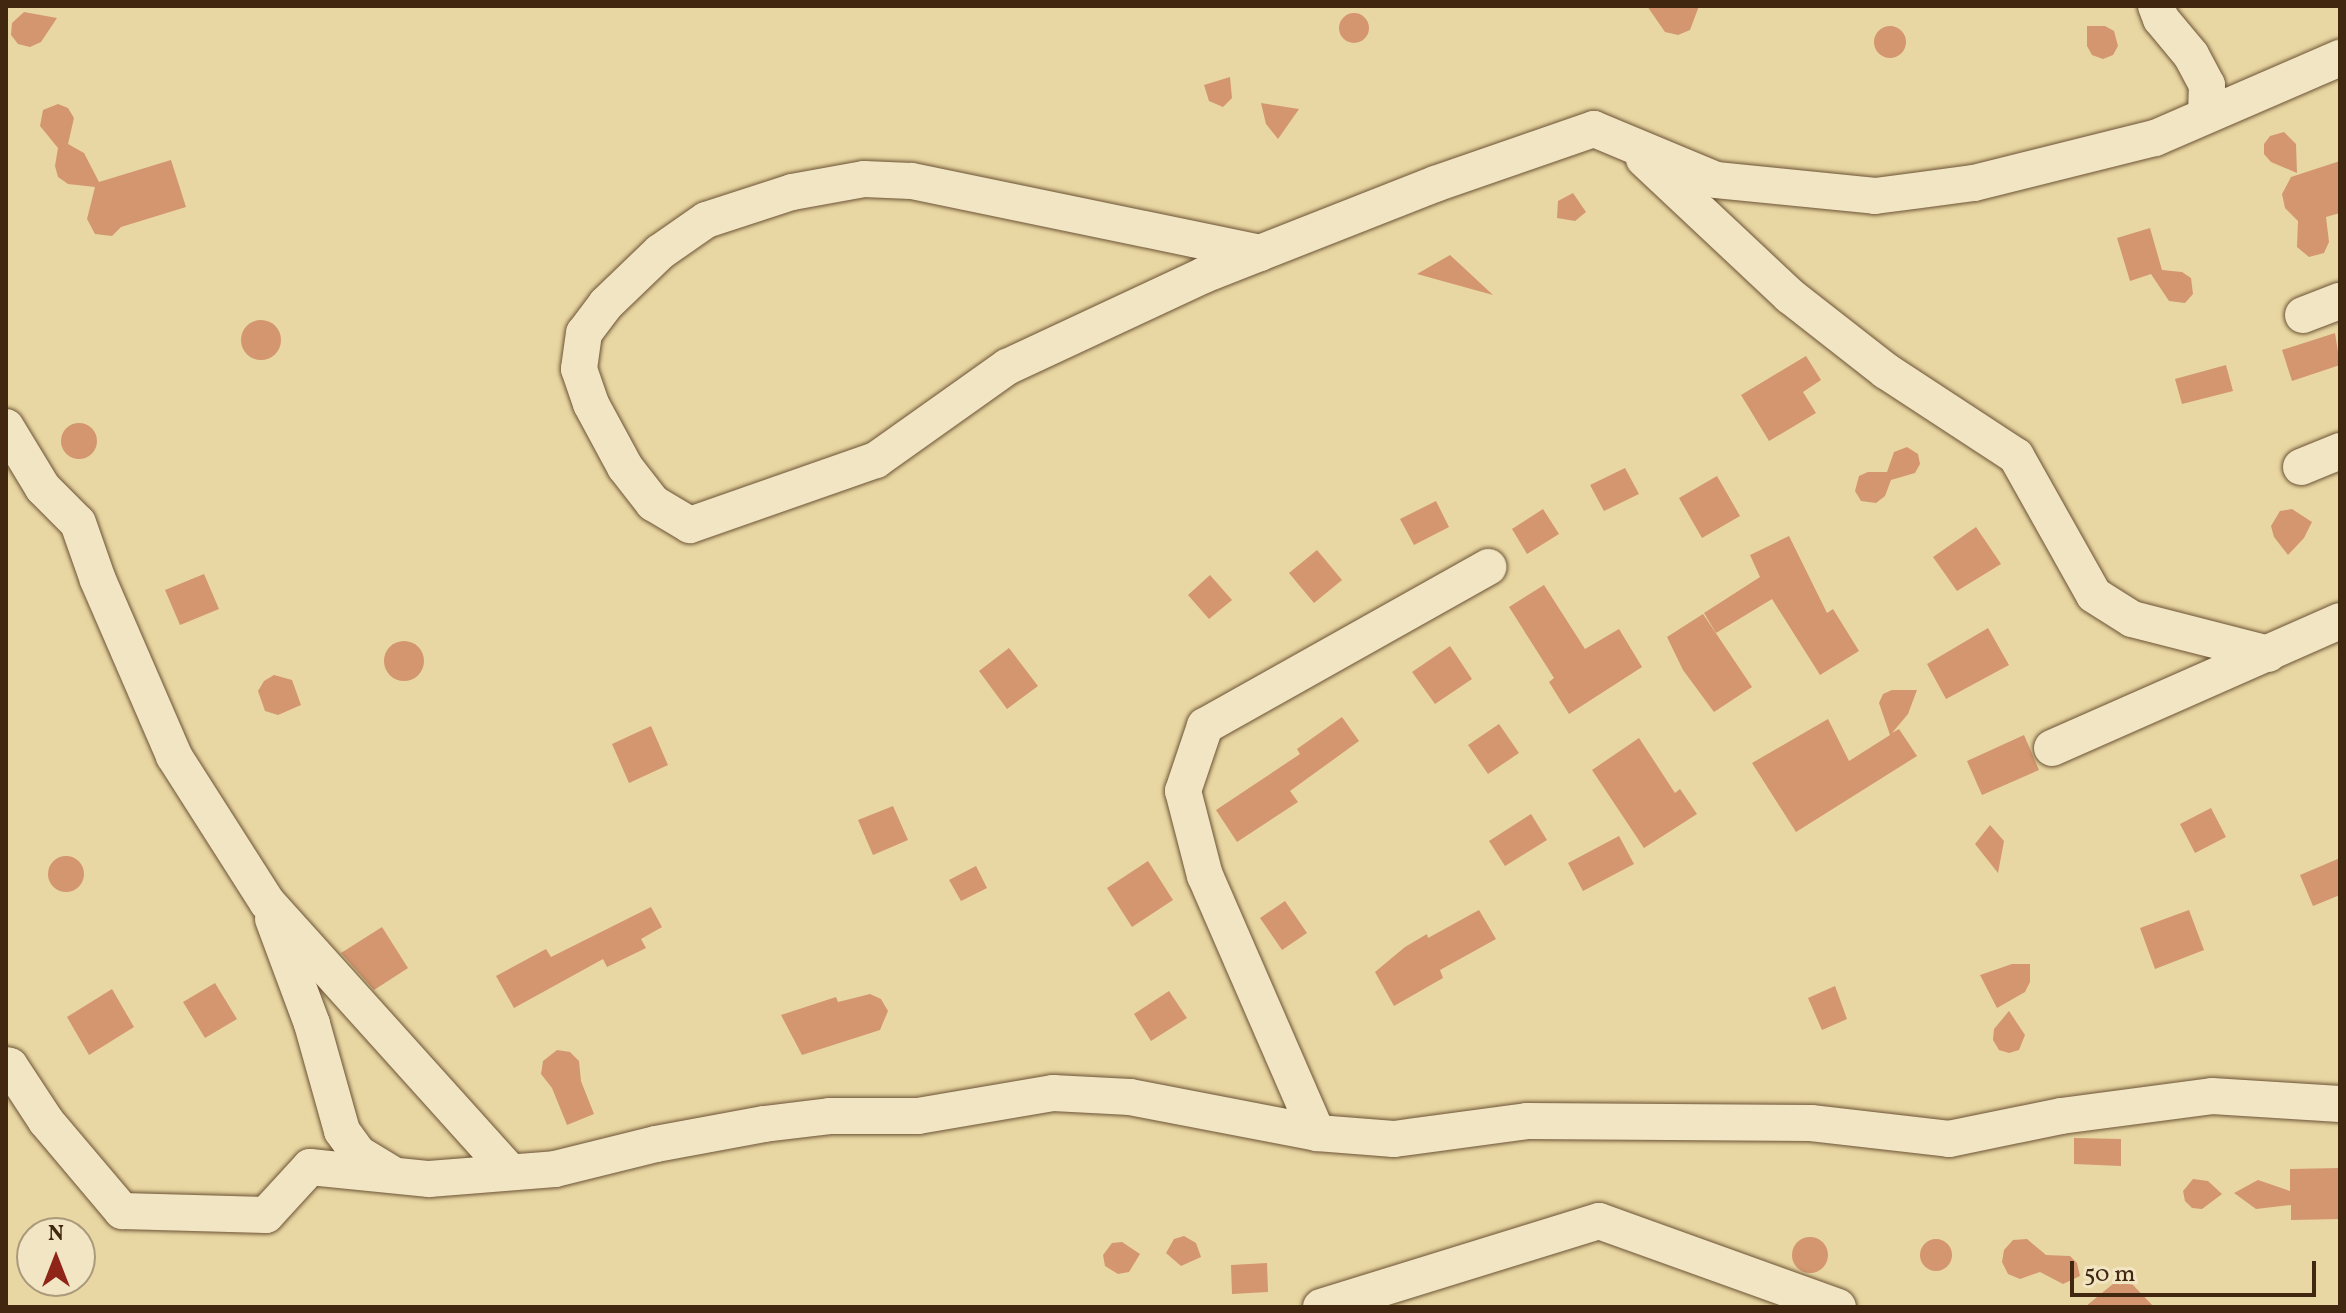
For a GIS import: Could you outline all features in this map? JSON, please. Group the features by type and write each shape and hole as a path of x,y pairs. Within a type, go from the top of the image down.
{"street":[{"path":"2156,6 2161,19 2191,55 2207,85 2206,114"},
{"path":"1260,253 911,181 864,179 792,192 706,220 660,252 606,304 584,333 579,369 591,404 625,467 653,503 690,525 876,460 1007,367 1204,275 1260,253 1435,184 1594,129 1716,180 1875,196 1974,183 2066,163 2155,138 2340,58"},
{"path":"1630,146 1790,296 1886,371 2016,456 2094,595 2132,619 2269,654"},
{"path":"2303,315 2340,301"},
{"path":"6,427 43,488 78,523 98,580 174,756 267,902 510,1172"},
{"path":"2301,467 2340,451"},
{"path":"1317,1133 1205,876 1183,791 1205,726 1488,567"},
{"path":"2052,748 2340,621"},
{"path":"267,902 312,1024 342,1131 359,1154 396,1175"},
{"path":"7,1063 46,1121 122,1211 266,1215 310,1167 429,1179 555,1169 656,1144 764,1124 830,1116 918,1116 1053,1093 1130,1097 1317,1133 1394,1139 1527,1121 1811,1123 1949,1139 2061,1116 2212,1096 2340,1104"},
{"path":"1321,1307 1599,1221 1838,1307"}],"building":[{"path":"1647,6 1699,6 1690,30 1678,35 1665,32"},
{"path":"24,12 57,18 41,42 30,47 18,44 11,35 12,23"},
{"path":"1354,13 1364,18 1369,28 1364,38 1354,43 1344,38 1339,28 1344,18"},
{"path":"1890,26 1901,31 1906,42 1901,53 1890,58 1879,53 1874,42 1879,31"},
{"path":"2087,26 2105,26 2114,31 2118,46 2113,55 2103,59 2092,55 2087,46"},
{"path":"1230,77 1232,98 1223,107 1209,101 1204,85"},
{"path":"1261,103 1299,109 1278,139 1266,124"},
{"path":"58,104 68,108 74,118 68,144 84,153 99,182 171,160 186,207 121,227 112,236 95,234 87,219 95,187 68,184 58,177 55,166 58,148 40,126 43,110"},
{"path":"2284,132 2296,144 2297,173 2271,162 2264,154 2264,144 2270,136"},
{"path":"2340,161 2340,213 2326,217 2329,242 2324,253 2309,257 2297,247 2298,221 2285,208 2282,194 2291,177"},
{"path":"1573,193 1586,212 1575,221 1557,218 1558,201"},
{"path":"2150,228 2162,270 2182,272 2191,278 2193,294 2185,303 2169,301 2151,274 2130,281 2117,238"},
{"path":"1450,255 1493,295 1417,274"},
{"path":"261,320 275,326 281,340 275,354 261,360 247,354 241,340 247,326"},
{"path":"2335,333 2340,365 2292,381 2282,350"},
{"path":"1806,356 1821,380 1803,392 1816,413 1769,441 1741,395"},
{"path":"2226,365 2233,391 2182,404 2175,379"},
{"path":"79,423 91,429 97,441 91,453 79,459 67,453 61,441 67,429"},
{"path":"1907,447 1918,454 1920,464 1915,473 1891,480 1885,496 1876,503 1861,501 1855,491 1859,476 1868,472 1887,472 1894,452"},
{"path":"1625,468 1639,494 1604,511 1590,485"},
{"path":"1717,476 1740,516 1702,538 1679,498"},
{"path":"1436,501 1449,527 1414,545 1400,519"},
{"path":"1543,509 1559,534 1527,554 1512,529"},
{"path":"2292,509 2312,522 2304,538 2288,555 2274,537 2271,526 2280,511"},
{"path":"1976,527 2001,564 1957,591 1933,557"},
{"path":"1789,536 1827,613 1833,609 1859,651 1820,675 1772,599 1716,633 1704,613 1760,577 1750,555"},
{"path":"1317,550 1342,580 1314,603 1289,573"},
{"path":"204,574 219,609 180,625 165,590"},
{"path":"1210,575 1232,600 1209,619 1188,595"},
{"path":"1544,585 1585,649 1619,629 1642,667 1569,714 1549,682 1554,678 1509,607"},
{"path":"1703,614 1752,687 1714,712 1683,670 1667,637"},
{"path":"1988,628 2009,665 1946,699 1927,664"},
{"path":"404,641 418,647 424,661 418,675 404,681 390,675 384,661 390,647"},
{"path":"1450,646 1472,679 1435,704 1412,672"},
{"path":"1009,648 1038,686 1007,709 979,671"},
{"path":"274,675 292,680 301,705 278,715 265,711 258,691 264,681"},
{"path":"1892,690 1917,690 1908,714 1892,733 1899,729 1917,756 1796,832 1752,763 1828,719 1849,761 1890,735 1879,703 1883,694"},
{"path":"1342,717 1359,741 1290,791 1298,802 1237,842 1216,810 1300,754 1297,749"},
{"path":"1499,724 1519,753 1488,774 1468,745"},
{"path":"651,726 668,765 629,783 612,744"},
{"path":"2024,735 2039,770 1982,795 1967,761"},
{"path":"1639,738 1675,793 1680,789 1697,814 1644,848 1592,770"},
{"path":"893,806 908,840 873,855 858,820"},
{"path":"2211,808 2226,837 2195,853 2180,824"},
{"path":"1531,814 1547,840 1505,866 1489,841"},
{"path":"1990,825 2004,841 1998,873 1975,844"},
{"path":"1619,836 1634,864 1583,891 1568,863"},
{"path":"66,856 78,862 84,874 78,886 66,892 54,886 48,874 54,862"},
{"path":"2340,858 2340,895 2313,906 2300,875"},
{"path":"1148,861 1173,900 1132,927 1107,888"},
{"path":"976,866 987,888 961,901 949,880"},
{"path":"1285,901 1307,933 1282,950 1260,918"},
{"path":"651,907 662,927 641,939 646,948 607,967 603,959 514,1008 496,976 546,949 551,957"},
{"path":"1479,910 1496,939 1440,970 1443,978 1394,1006 1375,972 1405,947"},
{"path":"2189,910 2204,950 2155,969 2140,928"},
{"path":"382,927 408,968 374,990 341,953"},
{"path":"2012,964 2030,964 2030,982 2025,992 1997,1008 1980,975"},
{"path":"215,983 237,1019 205,1038 183,1002"},
{"path":"1835,986 1847,1019 1822,1030 1808,998"},
{"path":"112,989 134,1027 89,1055 67,1017"},
{"path":"1169,991 1187,1018 1151,1041 1134,1014"},
{"path":"870,994 881,999 888,1011 880,1030 802,1055 781,1015 836,997 838,1002"},
{"path":"2009,1011 2025,1035 2019,1050 2009,1053 1999,1050 1993,1040 1994,1029"},
{"path":"557,1050 570,1052 579,1061 581,1081 594,1114 567,1125 552,1088 541,1074 543,1061"},
{"path":"2074,1138 2121,1139 2121,1166 2074,1164"},
{"path":"2340,1168 2340,1219 2291,1220 2291,1205 2256,1209 2234,1193 2258,1180 2290,1191 2290,1169"},
{"path":"2193,1179 2208,1181 2222,1194 2202,1209 2192,1208 2185,1201 2183,1191"},
{"path":"1184,1236 1196,1243 1201,1257 1181,1266 1166,1253 1174,1239"},
{"path":"1810,1237 1822,1243 1828,1255 1822,1267 1810,1273 1798,1267 1792,1255 1798,1243"},
{"path":"1936,1239 1947,1244 1952,1255 1947,1266 1936,1271 1925,1266 1920,1255 1925,1244"},
{"path":"2027,1239 2046,1255 2070,1256 2077,1263 2080,1276 2063,1284 2040,1272 2020,1279 2008,1274 2002,1262 2004,1250 2013,1240"},
{"path":"1122,1242 1140,1254 1129,1272 1118,1274 1105,1266 1103,1255 1112,1243"},
{"path":"1267,1263 1268,1292 1232,1294 1231,1265"},
{"path":"2124,1281 2133,1285 2154,1307 2085,1307 2114,1283"}]}
